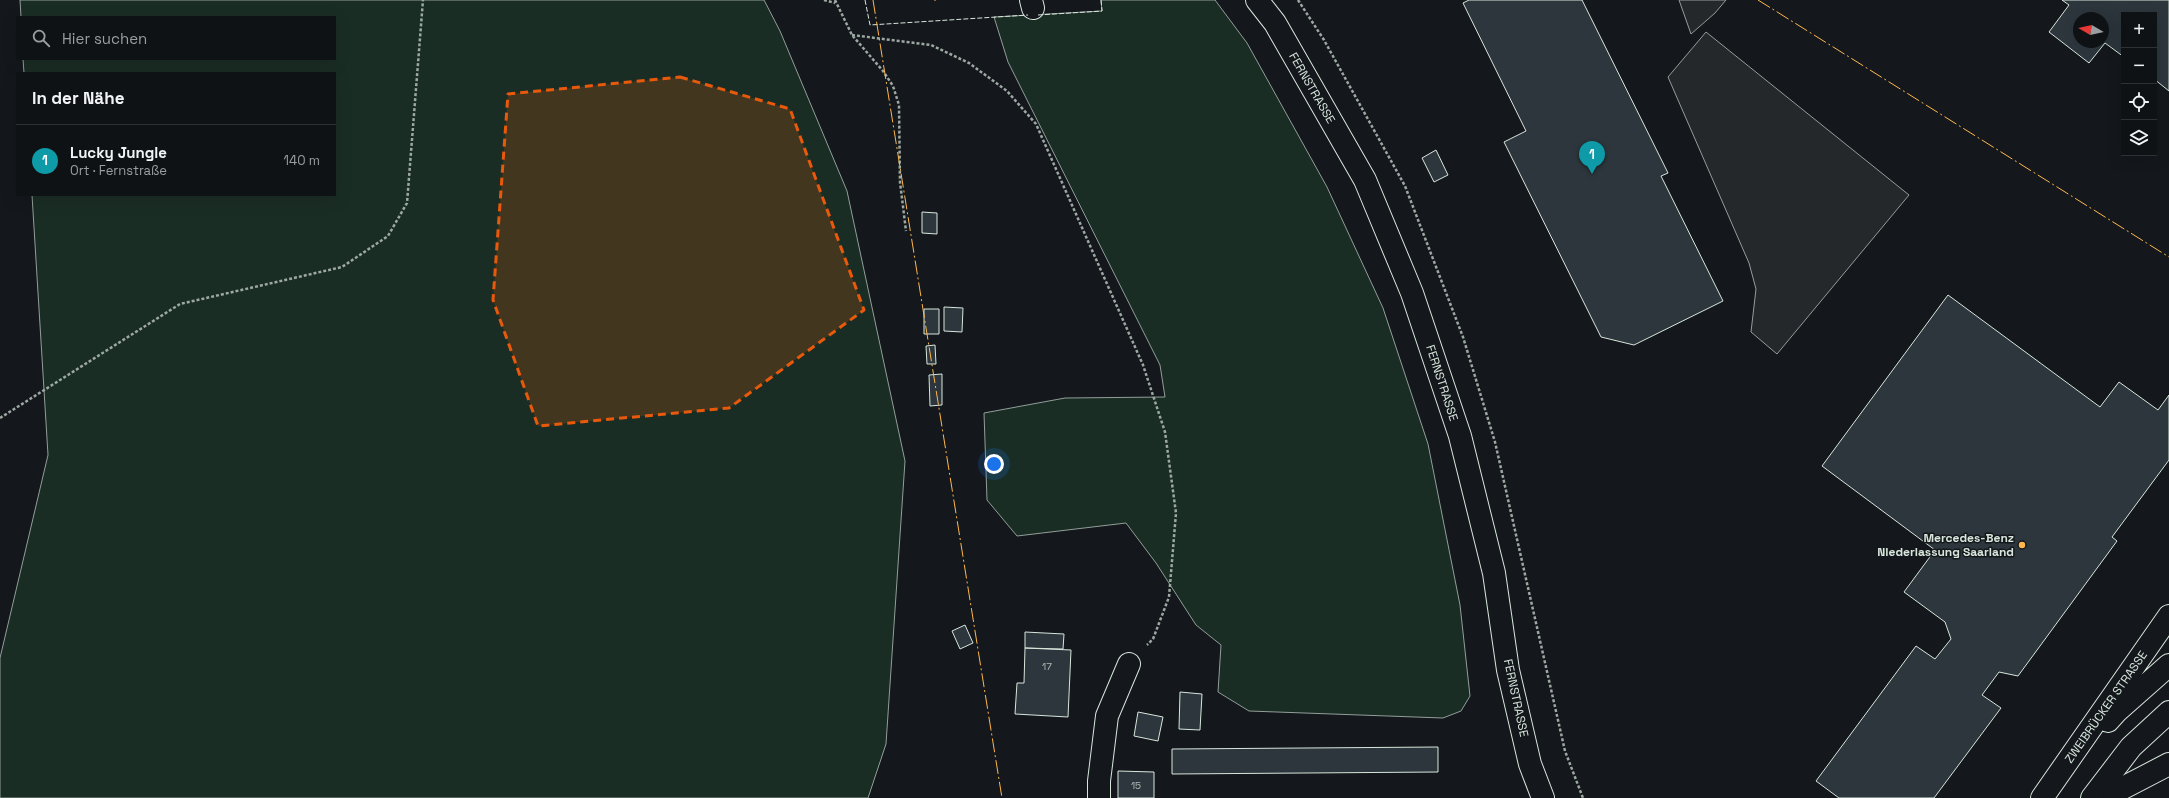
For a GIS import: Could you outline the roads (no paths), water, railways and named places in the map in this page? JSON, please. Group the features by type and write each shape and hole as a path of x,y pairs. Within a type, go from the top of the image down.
{"main road":[{"name":"FERNSTRASSE","path":"1256,0 1275,23 1365,180 1412,293 1460,436 1494,572 1508,670 1530,764 1543,798"},
{"name":"ZWEIBRÜCKER STRASSE","path":"2043,798 2169,616"},
{"path":"1099,798 1099,781 1107,716 1129,664"},
{"name":"ZWEIBRÜCKER STRASSE","path":"2043,798 2118,711 2169,665"},
{"path":"2092,798 2131,747 2169,712"},
{"path":"2113,798 2121,789 2169,764"}],"place":[{"name":"Lucky Jungle","path":"1592,174"},
{"name":"Mercedes-Benz Niederlassung Saarland","path":"2022,545"}]}
